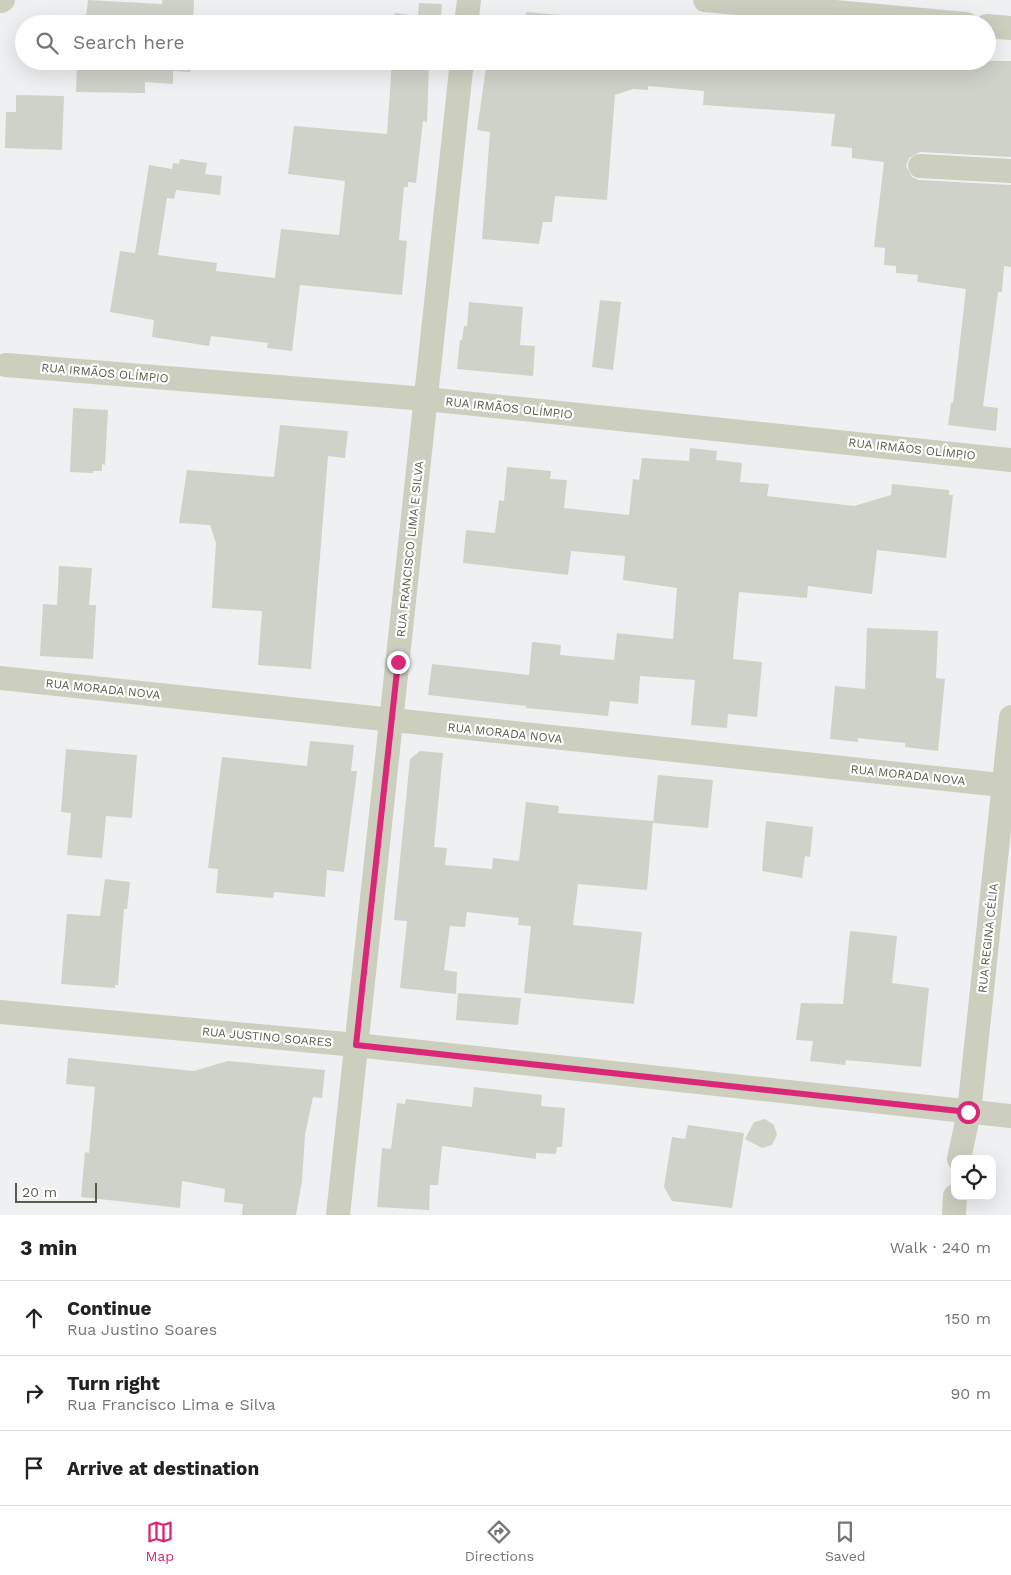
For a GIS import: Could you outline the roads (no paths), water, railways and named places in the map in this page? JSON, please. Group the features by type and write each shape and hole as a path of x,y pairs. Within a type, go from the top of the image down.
{"street":[{"path":"467,15 469,0"},
{"path":"705,0 868,15"},
{"path":"996,27 1011,28"},
{"name":"RUA FRANCISCO LIMA E SILVA","path":"338,1215 461,70"},
{"path":"920,166 1011,171"},
{"name":"RUA IRMÃOS OLÍMPIO","path":"6,365 426,399 1011,460"},
{"name":"RUA MORADA NOVA","path":"0,678 1008,785"},
{"name":"RUA REGINA CÉLIA","path":"960,1155 968,1112 1008,785 1011,717"},
{"name":"RUA JUSTINO SOARES","path":"0,1012 356,1045 1011,1116"},
{"path":"954,1215 955,1200"}]}
